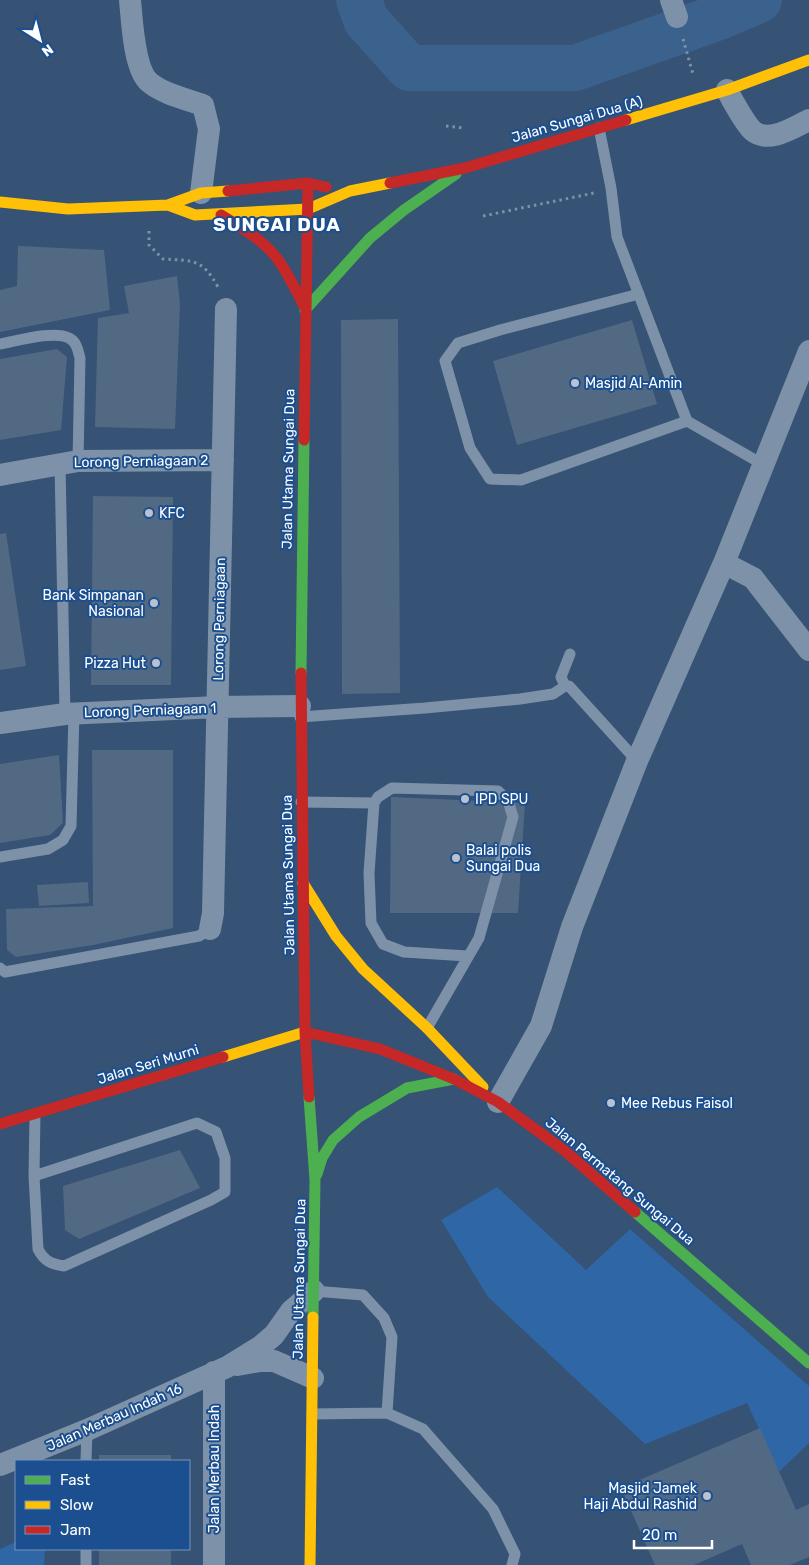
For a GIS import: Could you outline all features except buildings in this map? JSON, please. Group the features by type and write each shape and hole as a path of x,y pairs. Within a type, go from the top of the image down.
{"main road":[{"name":"Jalan Sungai Dua (A)","path":"168,204 194,215 308,209 350,191 465,168 727,90 809,60"},
{"path":"221,215 252,234 270,250 288,275 305,310 370,238 404,210 465,168"},
{"name":"Jalan Sungai Dua (A)","path":"168,204 201,193 308,183 350,191"},
{"name":"Jalan Utama Sungai Dua","path":"308,183 300,712 305,1032 315,1180 310,1565"},
{"path":"0,202 68,209 168,204"},
{"path":"303,883 336,936 363,969 427,1028 498,1102"},
{"name":"Jalan Permatang Sungai Dua","path":"305,1032 380,1049 454,1079 498,1102 565,1151 809,1363"},
{"name":"Jalan Seri Murni","path":"0,1124 305,1032"},
{"path":"315,1180 322,1158 333,1140 359,1116 407,1088 454,1079"}],"street":[{"path":"130,0 139,66 148,82 160,89 203,105 210,129 201,193"},
{"path":"727,90 752,131 763,136 780,134 809,120"},
{"name":"Lorong Perniagaan","path":"210,929 218,707 226,309"},
{"path":"498,1102 541,1026 572,928 636,761 724,564 809,351"},
{"name":"Lorong Perniagaan 2","path":"0,475 69,462 223,460"},
{"path":"724,564 753,578 809,650"},
{"name":"Lorong Perniagaan 1","path":"0,723 69,714 218,707 300,712"},
{"name":"Jalan Merbau Indah 16","path":"0,1465 87,1430 220,1369 261,1346 274,1335 291,1311 314,1291"},
{"name":"Jalan Merbau Indah 16","path":"220,1369 260,1361 274,1361 313,1378"},
{"name":"Jalan Merbau Indah","path":"214,1565 220,1369"}],"lane":[{"path":"599,128 611,188 617,237 687,421 764,465"},
{"path":"639,294 500,330 458,343 445,361 470,448 490,479 521,480 687,421"},
{"path":"0,344 54,335 70,338 78,347 80,358 69,462 71,826 62,840 48,849 0,857"},
{"path":"565,686 560,677 570,654"},
{"path":"300,712 425,708 520,699 553,694 565,686 571,687 636,761"},
{"path":"427,1028 479,938 513,817 508,801 498,791 392,788 378,796 374,803 369,873 370,923 383,944 404,952 467,956"},
{"path":"301,802 374,803"},
{"path":"0,968 5,972 199,936 210,929"},
{"path":"34,1176 197,1124 216,1132 225,1158 225,1192 64,1266 52,1264 43,1258 38,1249 34,1176 35,1114"},
{"path":"314,1291 364,1294 384,1318 392,1338 387,1413"},
{"path":"312,1414 387,1413 423,1429 493,1510 515,1554 512,1565"},
{"path":"86,1460 87,1430"},
{"path":"86,1550 86,1565"}],"path":[{"path":"446,126 463,128"},
{"path":"483,216 611,188"},
{"path":"148,205 149,245 162,259 196,262 211,274 225,297 226,309"}],"shaded area":[{"path":"497,1187 586,1270 630,1229 809,1386 809,1443 779,1472 747,1403 645,1444 488,1297 441,1220"},
{"path":"15,1542 15,1550 45,1550 44,1565 0,1565 0,1549"}],"waterway":[{"path":"359,0 366,20 409,68 575,68 722,16 759,0"}],"traffic: fast":[{"path":"305,310 370,238 404,210 456,174"},
{"path":"301,673 304,440"},
{"path":"317,1174 322,1158 333,1140 359,1117 407,1088 454,1079"},
{"path":"309,1097 315,1180 313,1317"},
{"path":"635,1212 809,1363"}],"traffic: slow":[{"path":"626,120 727,90 809,60"},
{"path":"168,205 195,215 308,209 350,191 390,183"},
{"path":"0,202 68,209 168,205 201,193 228,191"},
{"path":"303,883 336,936 363,969 427,1028 483,1087"},
{"path":"223,1057 305,1032"},
{"path":"310,1565 313,1317"}],"traffic: jam":[{"path":"390,183 465,168 626,120"},
{"path":"304,440 308,183"},
{"path":"228,191 308,183 326,187"},
{"path":"221,215 253,235 267,247 286,272 304,306"},
{"path":"301,673 305,1032 309,1097"},
{"path":"305,1032 380,1049 454,1079 498,1102 565,1151 635,1212"},
{"path":"0,1124 223,1057"}],"place":[{"name":"Masjid Al-Amin","path":"575,383"},
{"name":"KFC","path":"149,513"},
{"name":"Bank Simpanan Nasional","path":"154,603"},
{"name":"Pizza Hut","path":"156,663"},
{"name":"IPD SPU","path":"465,799"},
{"name":"Balai polis Sungai Dua","path":"456,858"},
{"name":"Mee Rebus Faisol","path":"611,1103"},
{"name":"Masjid Jamek Haji Abdul Rashid","path":"707,1496"}],"district":[{"name":"SUNGAI DUA","path":"277,224"}]}
